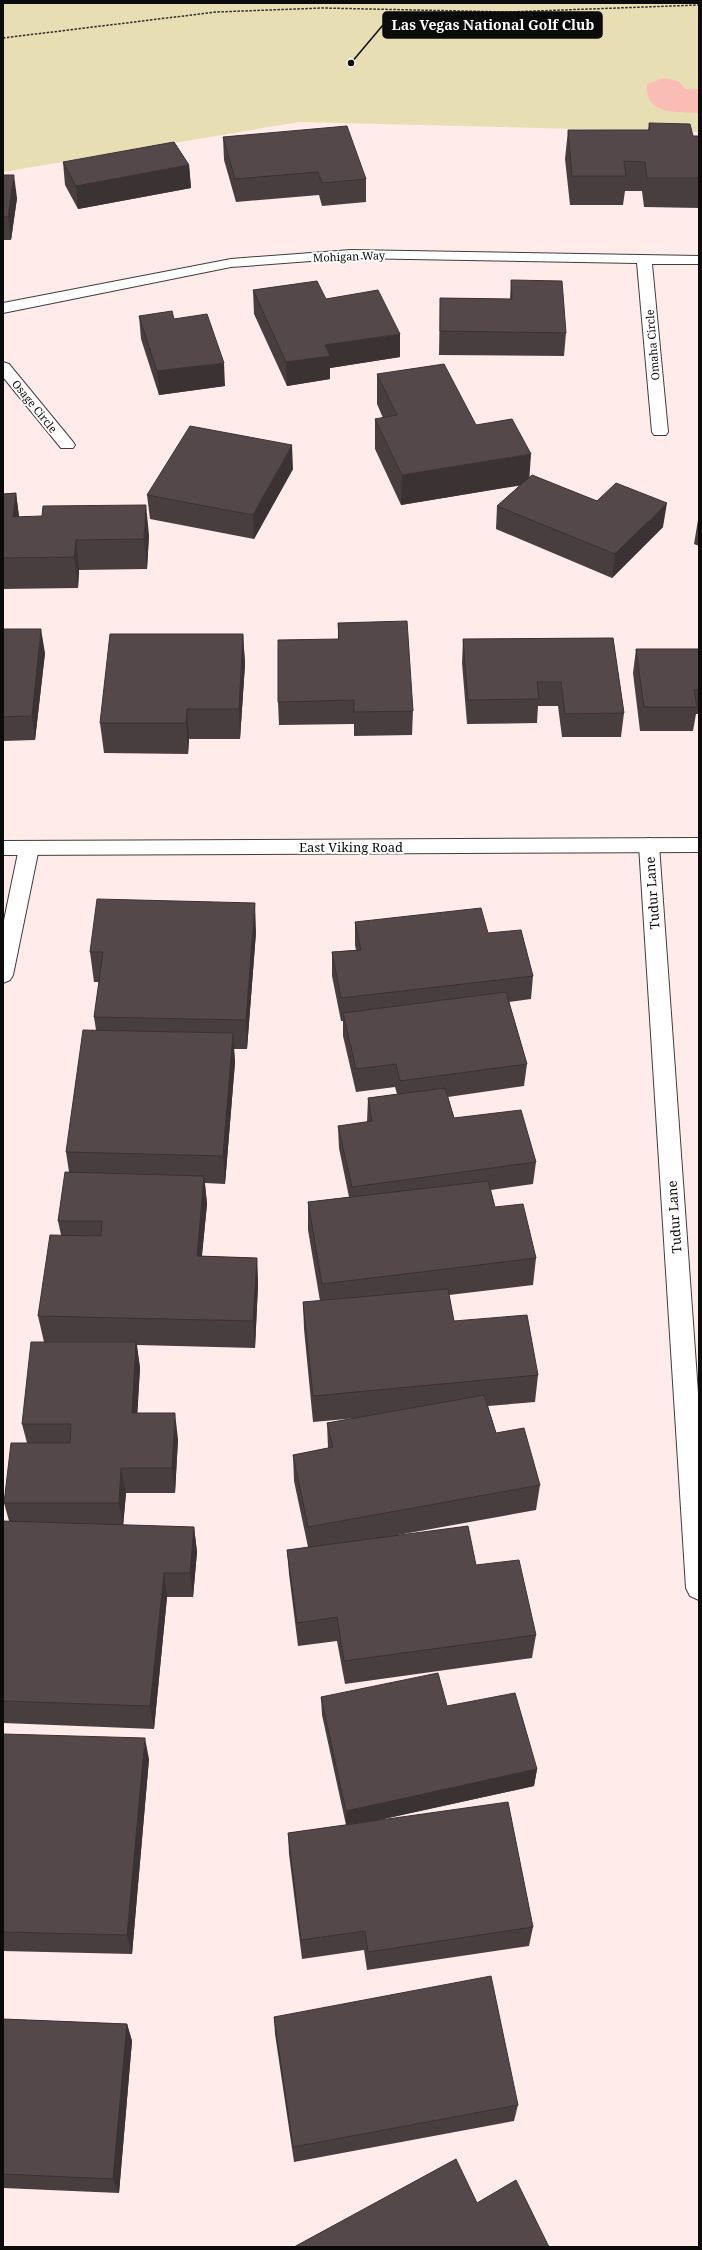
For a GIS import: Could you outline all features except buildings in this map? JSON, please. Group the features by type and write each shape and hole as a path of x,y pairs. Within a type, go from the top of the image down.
{"street":[{"name":"Mohigan Way","path":"3,308 231,263 351,254 699,260"},
{"name":"Omaha Circle","path":"644,259 660,432"},
{"name":"Osage Circle","path":"3,367 67,446"},
{"name":"Tudur Lane","path":"649,845 699,1588"},
{"name":"East Viking Road","path":"3,848 699,845"},
{"path":"3,975 29,848"}],"path":[{"path":"3,38 224,12 323,8 508,12 699,6"}],"shaded area":[{"path":"3,3 699,3 699,132 299,122 3,172"}],"sand":[{"path":"664,78 678,81 686,89 699,89 699,113 672,112 656,107 647,94 647,84"}],"place":[{"name":"Las Vegas National Golf Club","path":"351,63"}]}
